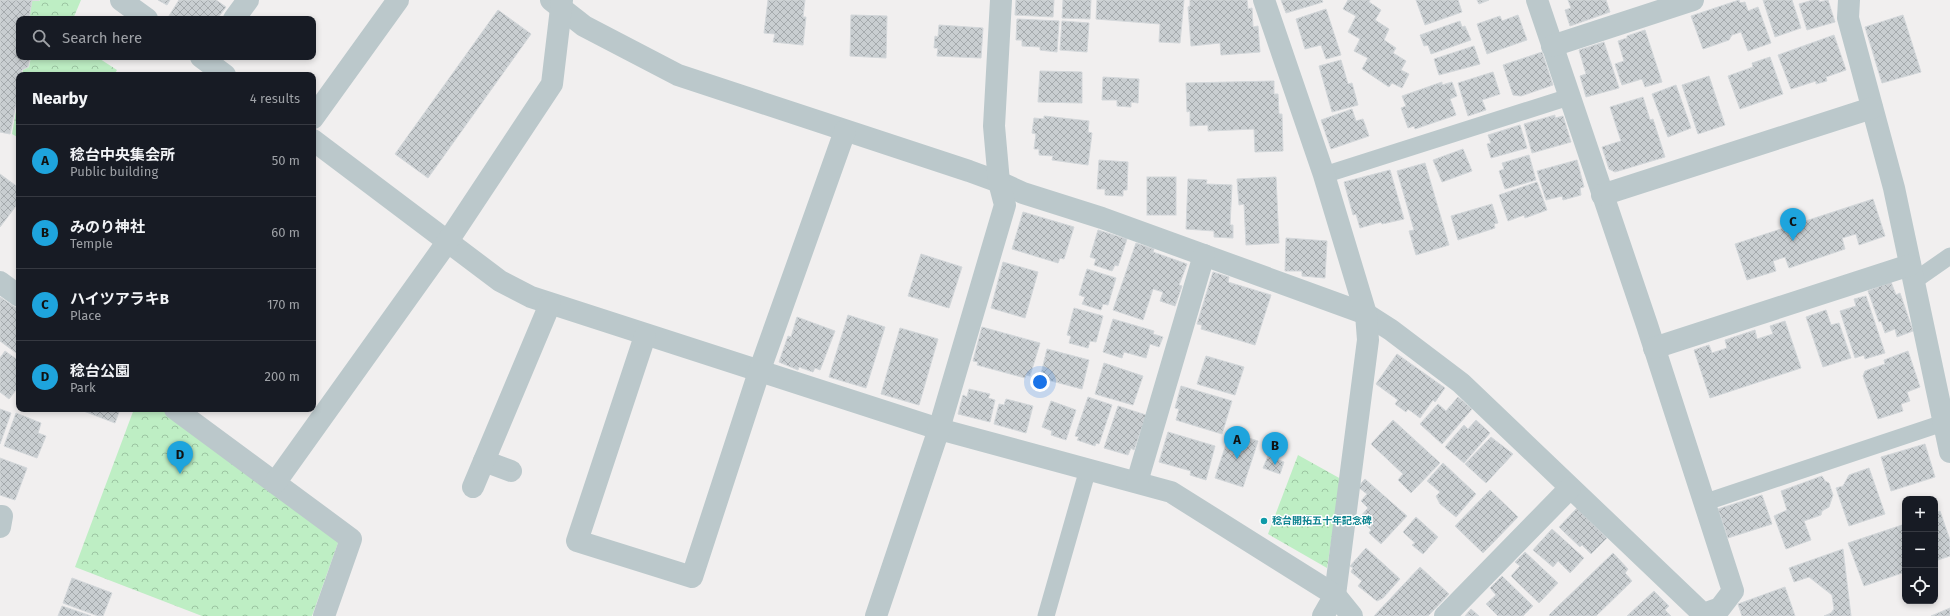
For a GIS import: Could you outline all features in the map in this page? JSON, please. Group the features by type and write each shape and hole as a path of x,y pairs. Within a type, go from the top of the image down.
{"street":[{"path":"121,0 143,16"},
{"path":"236,16 248,0"},
{"path":"316,114 398,0"},
{"path":"876,616 939,429 1005,205 1000,182 994,126 1001,0"},
{"path":"1264,0 1324,176 1366,314 1368,340 1335,595 1322,616"},
{"path":"558,2 584,26 678,75 845,132 1000,182 1023,193 1102,218 1366,314 1391,330 1461,383 1703,614 1720,608 1733,591 1703,503 1654,348 1537,0"},
{"path":"1552,46 1693,0"},
{"path":"1848,0 1848,18 1894,188 1950,452"},
{"path":"275,483 448,241 552,84 558,2"},
{"path":"206,60 221,72"},
{"path":"1602,195 1872,108"},
{"path":"645,336 577,541 692,577 760,372 845,132"},
{"path":"316,142 500,281 531,297 645,336 939,429 1171,492 1335,595 1352,616"},
{"path":"1137,482 1204,255"},
{"path":"1654,348 1912,273"},
{"path":"0,282 16,294"},
{"path":"472,487 550,304"},
{"path":"179,412 352,538 324,616"},
{"path":"484,461 511,472"},
{"path":"1445,616 1570,488"},
{"path":"0,516 2,516 0,527"}],"lane":[{"path":"1324,176 1569,97"},
{"path":"1912,273 1950,256"},
{"path":"1703,503 1943,423"},
{"path":"1046,616 1088,469"}],"green space":[{"path":"81,0 74,16 30,16 32,1"},
{"path":"30,60 102,60 117,70 116,72 23,72 23,70 29,67"},
{"path":"16,111 16,136 12,134"},
{"path":"133,412 165,412 339,540 312,616 202,616 75,567"},
{"path":"1298,455 1341,479 1327,568 1268,534"}],"building":[{"path":"0,0 32,0 29,16 16,16 16,60 29,60 28,67 22,70 22,72 16,72 16,103 10,134 0,132"},
{"path":"158,0 170,0 167,5"},
{"path":"179,0 216,0 226,7 219,16 169,16"},
{"path":"768,0 805,0 803,17 806,17 803,45 773,42 775,34 764,33"},
{"path":"1016,0 1054,0 1053,17 1015,15"},
{"path":"1063,0 1091,0 1090,19 1062,18"},
{"path":"1097,0 1184,0 1180,43 1159,42 1160,24 1096,19"},
{"path":"1190,0 1247,0 1248,9 1252,8 1253,27 1258,26 1260,52 1221,55 1220,43 1191,46 1188,7 1190,6"},
{"path":"1281,0 1322,0 1323,2 1286,13"},
{"path":"1348,0 1370,0 1369,2 1381,10 1375,20 1389,29 1384,40 1396,48 1393,53 1406,61 1401,70 1409,74 1402,88 1392,83 1389,87 1362,69 1368,58 1354,51 1360,39 1348,32 1356,16 1343,9"},
{"path":"1416,0 1458,0 1462,12 1425,25"},
{"path":"1477,0 1489,0 1479,4"},
{"path":"1568,0 1606,0 1610,12 1570,26 1565,10 1571,8"},
{"path":"1739,0 1740,3 1745,2 1748,11 1758,7 1771,43 1748,51 1741,32 1732,35 1729,40 1703,49 1691,16"},
{"path":"1763,0 1792,0 1801,28 1775,37"},
{"path":"1819,0 1819,2 1828,0 1835,22 1807,30 1799,4"},
{"path":"1326,9 1341,55 1326,59 1321,45 1305,49 1296,19"},
{"path":"498,10 531,34 428,178 395,154"},
{"path":"851,15 887,16 886,58 850,56"},
{"path":"1518,15 1527,40 1487,54 1477,24 1500,16 1502,21"},
{"path":"1903,15 1921,72 1882,83 1865,27"},
{"path":"1017,19 1059,21 1057,52 1040,50 1040,47 1022,46 1022,40 1016,40"},
{"path":"1062,21 1089,23 1087,52 1060,50"},
{"path":"1460,21 1462,27 1465,26 1471,40 1431,54 1428,45 1424,46 1420,35"},
{"path":"939,25 983,28 981,58 937,56 938,48 934,48 935,36 938,37"},
{"path":"1645,30 1662,82 1645,87 1642,79 1622,85 1615,64 1624,61 1618,41 1627,38 1627,36"},
{"path":"1834,35 1846,70 1826,77 1827,81 1816,84 1816,81 1791,89 1778,55"},
{"path":"1604,42 1619,88 1586,97 1580,76 1586,74 1579,50"},
{"path":"1474,46 1480,64 1439,75 1434,59"},
{"path":"1542,52 1553,85 1521,96 1513,95 1503,65"},
{"path":"1770,57 1783,94 1740,109 1728,76 1753,67 1752,63"},
{"path":"1341,60 1348,84 1352,83 1358,105 1332,112 1319,66"},
{"path":"1040,71 1082,72 1082,103 1038,102"},
{"path":"1493,72 1500,94 1482,100 1486,110 1468,116 1458,83"},
{"path":"1709,76 1725,125 1698,134 1682,85"},
{"path":"1103,77 1139,79 1138,103 1131,102 1131,107 1117,106 1117,100 1102,100"},
{"path":"1274,81 1274,94 1278,94 1279,114 1282,114 1283,151 1255,152 1254,129 1208,131 1208,125 1190,126 1190,111 1187,112 1186,83"},
{"path":"1442,82 1442,85 1452,82 1457,96 1450,99 1456,115 1415,129 1414,126 1408,128 1401,108 1406,106 1402,96"},
{"path":"1676,85 1691,128 1668,137 1652,94"},
{"path":"1643,97 1650,120 1653,119 1665,157 1615,172 1609,169 1602,147 1621,141 1610,107"},
{"path":"1352,109 1356,121 1363,119 1369,136 1331,149 1321,120"},
{"path":"1555,115 1555,118 1563,116 1571,142 1532,153 1524,124"},
{"path":"1044,116 1089,121 1088,132 1092,133 1088,165 1052,160 1053,156 1039,155 1039,149 1034,149 1036,134 1032,133 1034,118 1044,119"},
{"path":"1520,125 1527,148 1491,158 1487,144 1491,143 1488,135"},
{"path":"1463,149 1472,171 1442,182 1433,160"},
{"path":"1529,155 1536,180 1505,189 1499,171 1504,169 1502,163"},
{"path":"1099,160 1128,162 1127,190 1123,190 1123,196 1105,195 1105,189 1097,189"},
{"path":"1577,160 1584,187 1580,188 1581,195 1563,200 1562,196 1546,200 1537,171"},
{"path":"1425,163 1449,245 1416,255 1409,231 1414,230 1397,171"},
{"path":"1390,170 1404,219 1382,224 1381,222 1360,228 1356,214 1353,215 1344,182"},
{"path":"0,174 16,186 16,206 0,227"},
{"path":"1147,177 1176,177 1176,215 1147,215"},
{"path":"1276,177 1279,243 1246,245 1244,204 1239,205 1237,179"},
{"path":"1188,179 1207,180 1206,184 1232,185 1230,225 1233,225 1233,238 1214,237 1214,231 1186,229"},
{"path":"1537,182 1547,210 1525,218 1524,215 1508,221 1499,195"},
{"path":"1873,199 1885,236 1859,245 1856,234 1842,238 1845,249 1789,268 1785,257 1773,261 1776,271 1747,280 1735,244"},
{"path":"1492,204 1498,223 1494,224 1495,228 1458,240 1451,216"},
{"path":"1023,212 1074,227 1064,259 1060,258 1058,263 1012,249"},
{"path":"1098,230 1127,239 1118,266 1115,265 1112,271 1094,265 1096,259 1090,257"},
{"path":"1286,238 1327,241 1325,278 1302,276 1302,271 1285,271"},
{"path":"1136,243 1154,249 1153,252 1187,264 1179,285 1182,286 1175,306 1160,301 1163,292 1153,289 1143,320 1113,310"},
{"path":"921,254 962,267 949,308 908,296"},
{"path":"1003,262 1038,272 1025,318 991,308"},
{"path":"1087,269 1116,278 1108,305 1103,304 1101,310 1082,304 1085,297 1079,295"},
{"path":"1213,272 1229,277 1228,282 1271,295 1255,345 1201,329 1202,325 1197,324"},
{"path":"1891,282 1896,295 1900,293 1913,331 1897,337 1895,329 1885,333 1881,321 1879,322 1868,291"},
{"path":"1866,296 1885,353 1865,359 1864,355 1855,358 1840,311 1856,306 1854,299"},
{"path":"0,297 16,308 16,353 0,341"},
{"path":"1074,308 1103,316 1096,342 1090,341 1088,348 1069,343 1071,336 1067,335"},
{"path":"1826,310 1831,325 1839,323 1851,358 1823,367 1806,317"},
{"path":"848,315 885,327 866,388 829,377"},
{"path":"797,317 835,331 820,370 815,368 813,372 799,367 798,370 779,362 788,336 791,337"},
{"path":"1113,319 1154,331 1153,334 1163,337 1159,347 1150,344 1146,358 1124,352 1122,358 1103,352"},
{"path":"1785,321 1801,368 1710,398 1694,350 1709,345 1712,353 1727,348 1725,340 1755,330 1757,339 1773,334 1770,326"},
{"path":"982,327 1040,343 1030,376 1026,375 1025,378 977,365 978,362 973,361"},
{"path":"900,328 938,339 919,405 881,394"},
{"path":"1047,349 1089,360 1082,389 1040,378"},
{"path":"5,351 16,359 16,390 9,399 0,392 0,358"},
{"path":"1908,351 1920,387 1907,392 1910,401 1901,404 1903,411 1878,419 1863,376 1865,371 1885,364 1884,360"},
{"path":"1397,354 1445,388 1435,402 1433,400 1420,418 1408,409 1406,412 1395,404 1398,400 1376,384"},
{"path":"1206,356 1244,367 1235,395 1197,384"},
{"path":"1104,363 1143,376 1133,405 1095,394"},
{"path":"1181,386 1232,401 1222,434 1176,420 1179,409 1175,408"},
{"path":"969,389 990,394 988,398 995,400 990,422 958,414 963,395 967,397"},
{"path":"1088,397 1112,405 1099,444 1096,443 1095,446 1077,440 1079,437 1075,436"},
{"path":"1458,397 1472,409 1442,444 1420,424 1438,404 1446,411"},
{"path":"1006,399 1033,406 1026,433 994,424 999,404 1004,405"},
{"path":"1051,401 1076,410 1066,440 1051,435 1052,431 1042,427"},
{"path":"1118,406 1146,415 1134,450 1131,448 1128,455 1104,448"},
{"path":"0,409 11,413 0,444"},
{"path":"86,412 119,412 115,423"},
{"path":"16,413 41,423 38,433 46,436 37,458 4,446"},
{"path":"1393,420 1440,463 1411,493 1398,480 1403,474 1371,444"},
{"path":"1476,420 1490,433 1464,463 1445,447 1464,425 1468,429"},
{"path":"1168,432 1215,446 1206,480 1190,475 1191,471 1159,462"},
{"path":"1230,432 1258,441 1243,487 1215,478"},
{"path":"1491,437 1513,454 1486,483 1465,464"},
{"path":"1925,444 1935,477 1891,491 1881,457"},
{"path":"1268,456 1284,462 1280,474 1263,468"},
{"path":"0,458 27,468 15,500 0,495"},
{"path":"1443,463 1476,494 1456,517 1440,504 1436,496 1440,492 1427,481"},
{"path":"1869,468 1885,514 1849,526 1836,488 1843,486 1849,475"},
{"path":"1822,476 1825,481 1829,483 1833,495 1829,507 1822,511 1821,515 1804,521 1811,540 1786,549 1774,516 1787,510 1781,491"},
{"path":"1365,479 1407,516 1381,544 1369,533 1371,530 1359,518 1368,508 1361,501 1367,494 1358,487"},
{"path":"1490,490 1518,517 1483,553 1455,526"},
{"path":"1762,495 1772,524 1728,538 1718,509"},
{"path":"1577,508 1607,538 1591,554 1582,545 1580,547 1559,527"},
{"path":"1940,511 1950,540 1950,556 1938,560 1938,532 1938,512"},
{"path":"1416,517 1438,537 1423,554 1412,545 1415,543 1403,532"},
{"path":"1902,525 1902,573 1864,586 1848,543"},
{"path":"1552,529 1584,558 1570,573 1558,561 1553,567 1533,550"},
{"path":"1366,548 1400,579 1383,598 1377,601 1358,586 1362,581 1351,572 1353,568 1350,566"},
{"path":"1843,549 1851,616 1824,616 1831,613 1834,609 1832,595 1809,577 1794,582 1789,568"},
{"path":"1525,552 1558,583 1539,603 1511,576 1520,566 1515,562"},
{"path":"1613,553 1628,569 1625,573 1632,581 1596,616 1549,615"},
{"path":"1420,567 1449,594 1428,616 1374,616"},
{"path":"1502,576 1533,606 1523,616 1498,616 1486,604 1496,595 1490,588"},
{"path":"72,578 112,593 103,616 98,616 63,603"},
{"path":"1785,587 1795,616 1742,616 1738,604"},
{"path":"1654,591 1669,606 1665,610 1671,616 1627,616"},
{"path":"62,606 91,616 58,616"},
{"path":"1950,608 1950,616 1931,616"},
{"path":"1471,609 1479,616 1465,616"}],"place":[{"name":"ハイツアラキB","path":"1793,241"},
{"name":"稔台中央集会所","path":"1237,459"},
{"name":"みのり神社","path":"1275,465"},
{"name":"稔台公園","path":"180,474"},
{"name":"稔台開拓五十年記念碑","path":"1264,521"}]}
